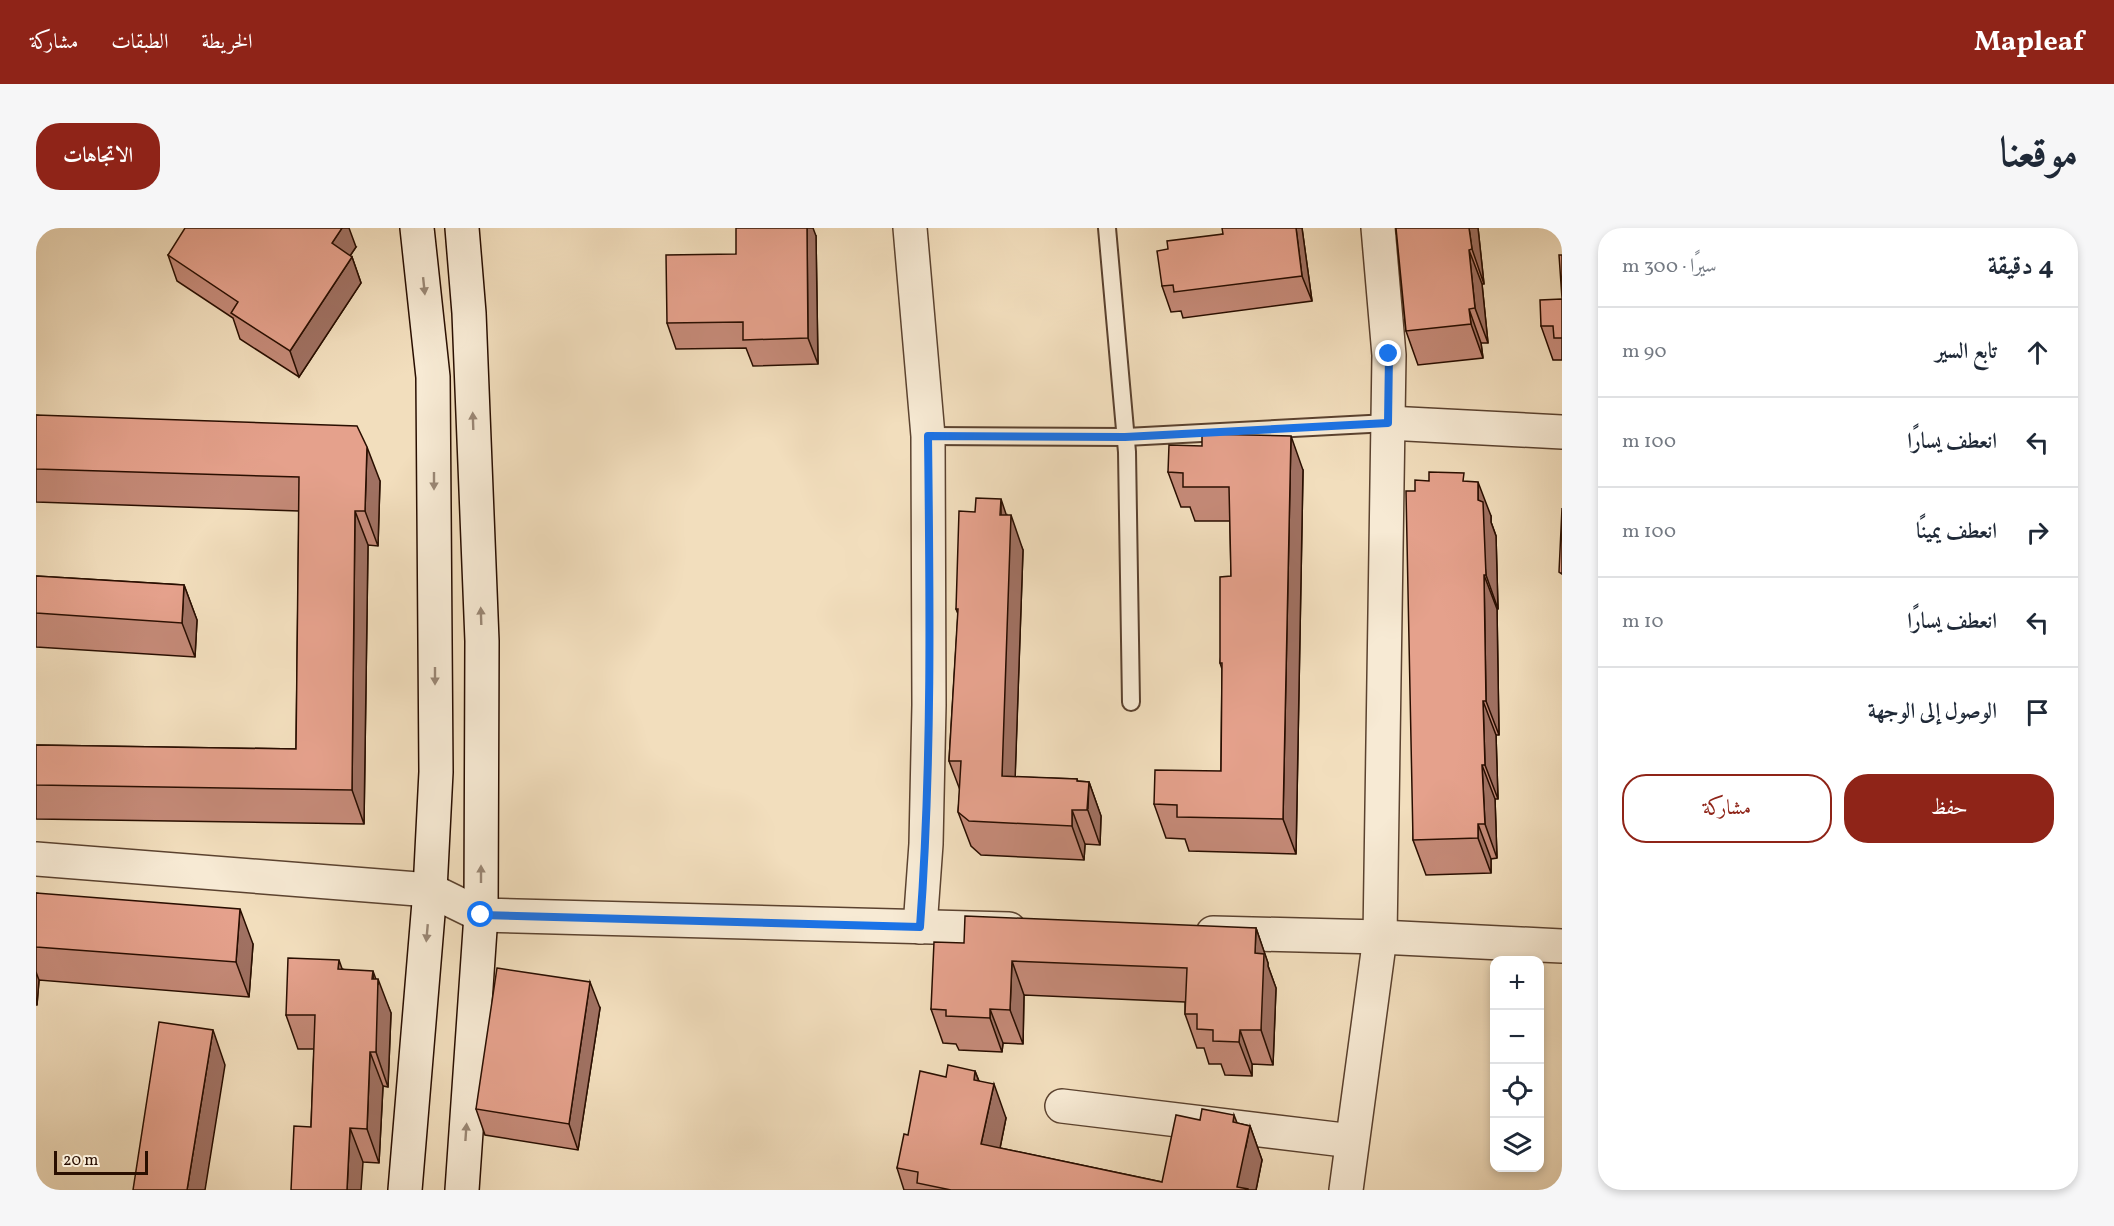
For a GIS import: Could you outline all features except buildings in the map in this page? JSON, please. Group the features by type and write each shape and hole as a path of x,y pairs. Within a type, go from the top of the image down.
{"street":[{"path":"405,1190 430,890 436,772 433,377 417,228"},
{"path":"462,228 469,313 482,641 481,915 462,1190"},
{"path":"910,228 928,436 929,705 926,844 920,927"},
{"path":"1346,1190 1380,937 1389,354 1378,228"},
{"path":"1388,423 1562,432"},
{"path":"36,859 430,890 481,915 1038,930"},
{"path":"1179,933 1380,937 1562,946"},
{"path":"1062,1107 1352,1141"}],"lane":[{"path":"1107,228 1125,437 1131,702"},
{"path":"928,436 1125,437 1388,423"}],"route":[{"path":"481,915 920,927 926,844 929,705 928,436 1125,437 1388,423 1389,354"}]}
